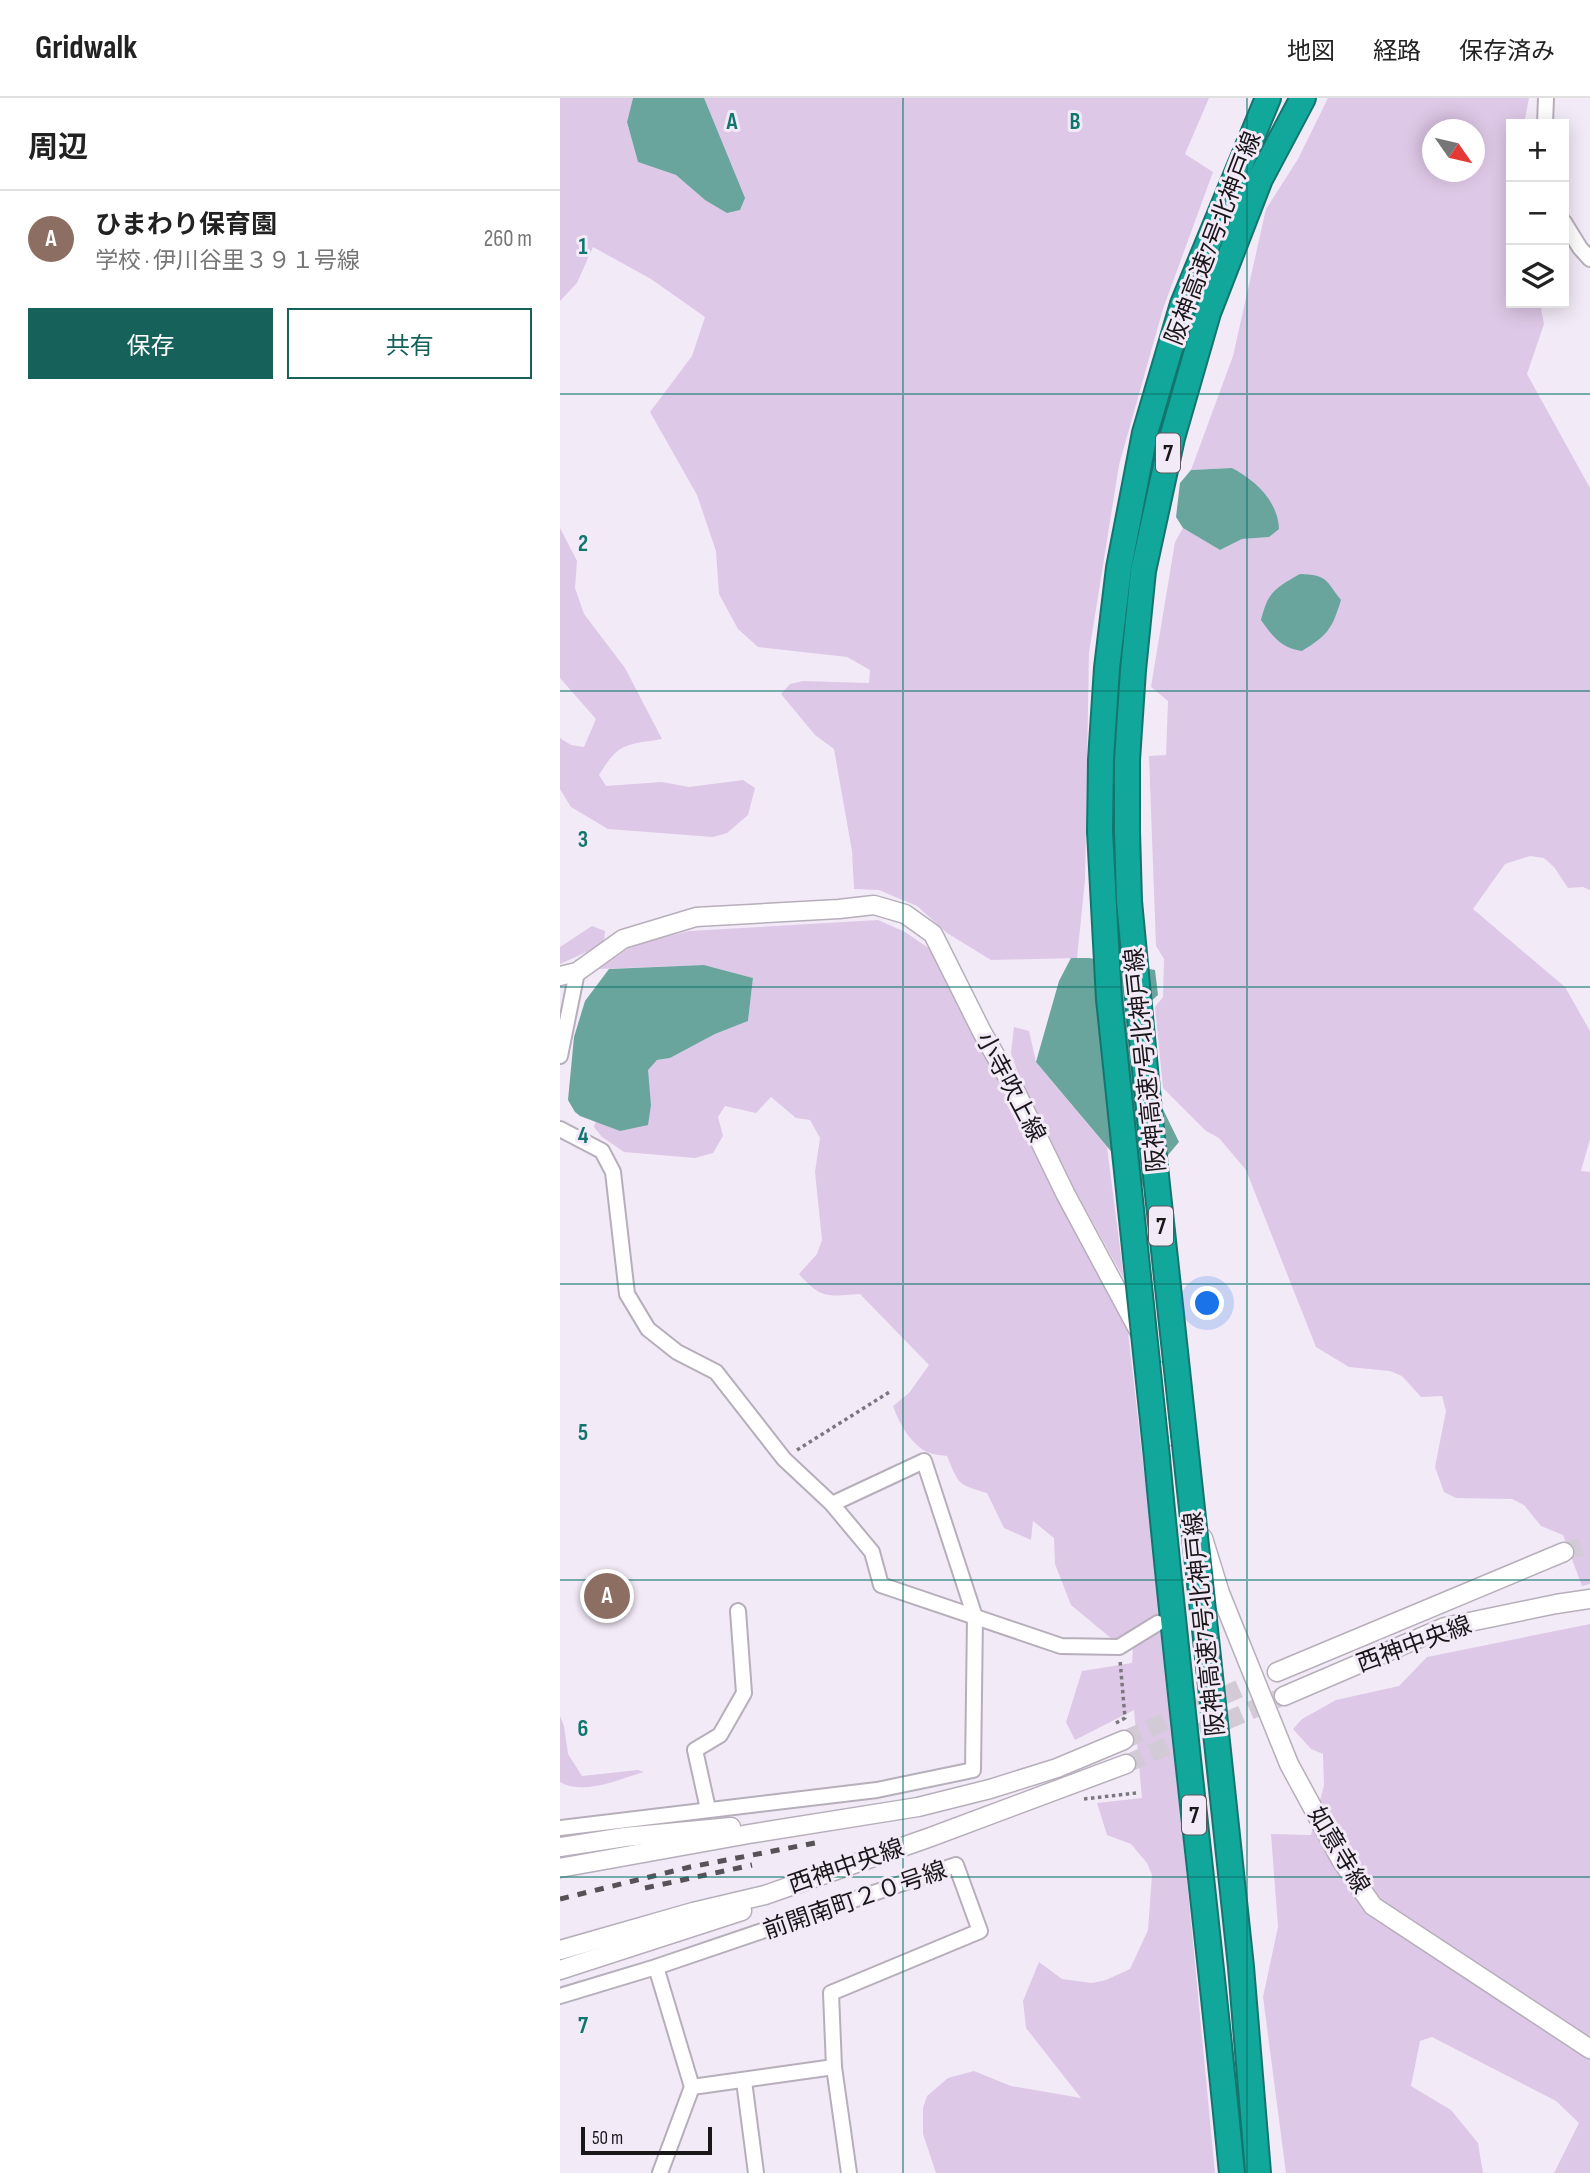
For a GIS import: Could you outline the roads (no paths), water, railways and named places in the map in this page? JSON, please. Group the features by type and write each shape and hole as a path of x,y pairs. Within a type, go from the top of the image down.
{"highway":[{"name":"阪神高速7号北神戸線","path":"1232,2173 1211,1955 1175,1651 1109,999 1100,831 1101,760 1107,668 1119,568 1145,433 1183,304 1268,98"},
{"name":"阪神高速7号北神戸線","path":"1258,2173 1241,1967 1129,901 1126,760 1143,570 1172,438 1208,313 1260,179 1303,98"}],"street":[{"path":"1545,119 1546,98"},
{"path":"1569,230 1590,259"},
{"name":"小寺吹上線","path":"560,1056 569,974 623,939 696,917 874,905 905,914 933,934 982,1032 1015,1090 1065,1194 1150,1352 1220,1593"},
{"path":"560,1129 602,1152 613,1172 627,1294 648,1329 677,1352 716,1372 783,1459 832,1504 873,1552 881,1585 1061,1646 1119,1647 1158,1623"},
{"path":"560,1828 877,1790 973,1770 975,1617 924,1461 832,1504"},
{"name":"西神中央線","path":"1277,1672 1564,1552"},
{"name":"如意寺線","path":"1220,1593 1289,1764 1341,1860 1374,1906 1590,2049"},
{"name":"西神中央線","path":"1284,1696 1445,1628 1590,1599"},
{"path":"708,1809 695,1750 720,1735 744,1693 738,1611"},
{"name":"西神中央線","path":"560,1868 918,1807 990,1789 1057,1768 1124,1740"},
{"name":"西神中央線","path":"560,1950 693,1912 765,1895 1126,1764"},
{"path":"560,1847 625,1837 870,1815"},
{"path":"560,1970 733,1914 928,1838"},
{"name":"前開南町２０号線","path":"560,1996 656,1967 956,1864 981,1931 831,1993 834,2067 849,2173"},
{"path":"656,1967 692,2087 660,2173"},
{"path":"692,2087 834,2067"},
{"path":"744,2081 756,2173"}],"tunnel":[{"path":"1564,1552 1590,1544"},
{"path":"1124,1740 1277,1672"},
{"path":"1126,1764 1284,1696"}],"railway":[{"path":"560,1899 690,1867 820,1842"},
{"path":"645,1888 752,1865"}],"place":[{"name":"ひまわり保育園","path":"607,1596"}]}
